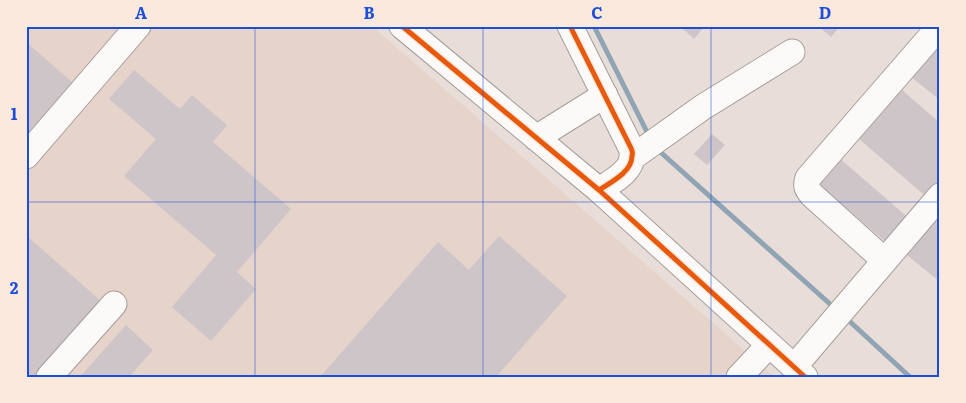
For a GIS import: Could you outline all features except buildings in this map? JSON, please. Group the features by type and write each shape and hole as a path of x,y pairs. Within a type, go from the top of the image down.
{"street":[{"path":"26,156 138,26"},
{"path":"402,26 599,190 799,372 884,260 940,196"},
{"path":"570,26 631,148 646,148"},
{"path":"884,260 812,195 806,187 806,183 808,178 940,26"},
{"path":"599,190 622,174 646,148 703,107 792,52"},
{"path":"536,138 605,95"},
{"path":"49,377 114,304"},
{"path":"739,377 769,344"}],"shaded area":[{"path":"26,26 372,26 775,377 26,377"}],"waterway":[{"path":"594,26 650,138"},
{"path":"657,149 830,304"},
{"path":"846,318 910,377"}],"cycle path":[{"path":"402,26 599,190 805,377"},
{"path":"570,26 632,152 631,162 625,172 599,190"}]}
